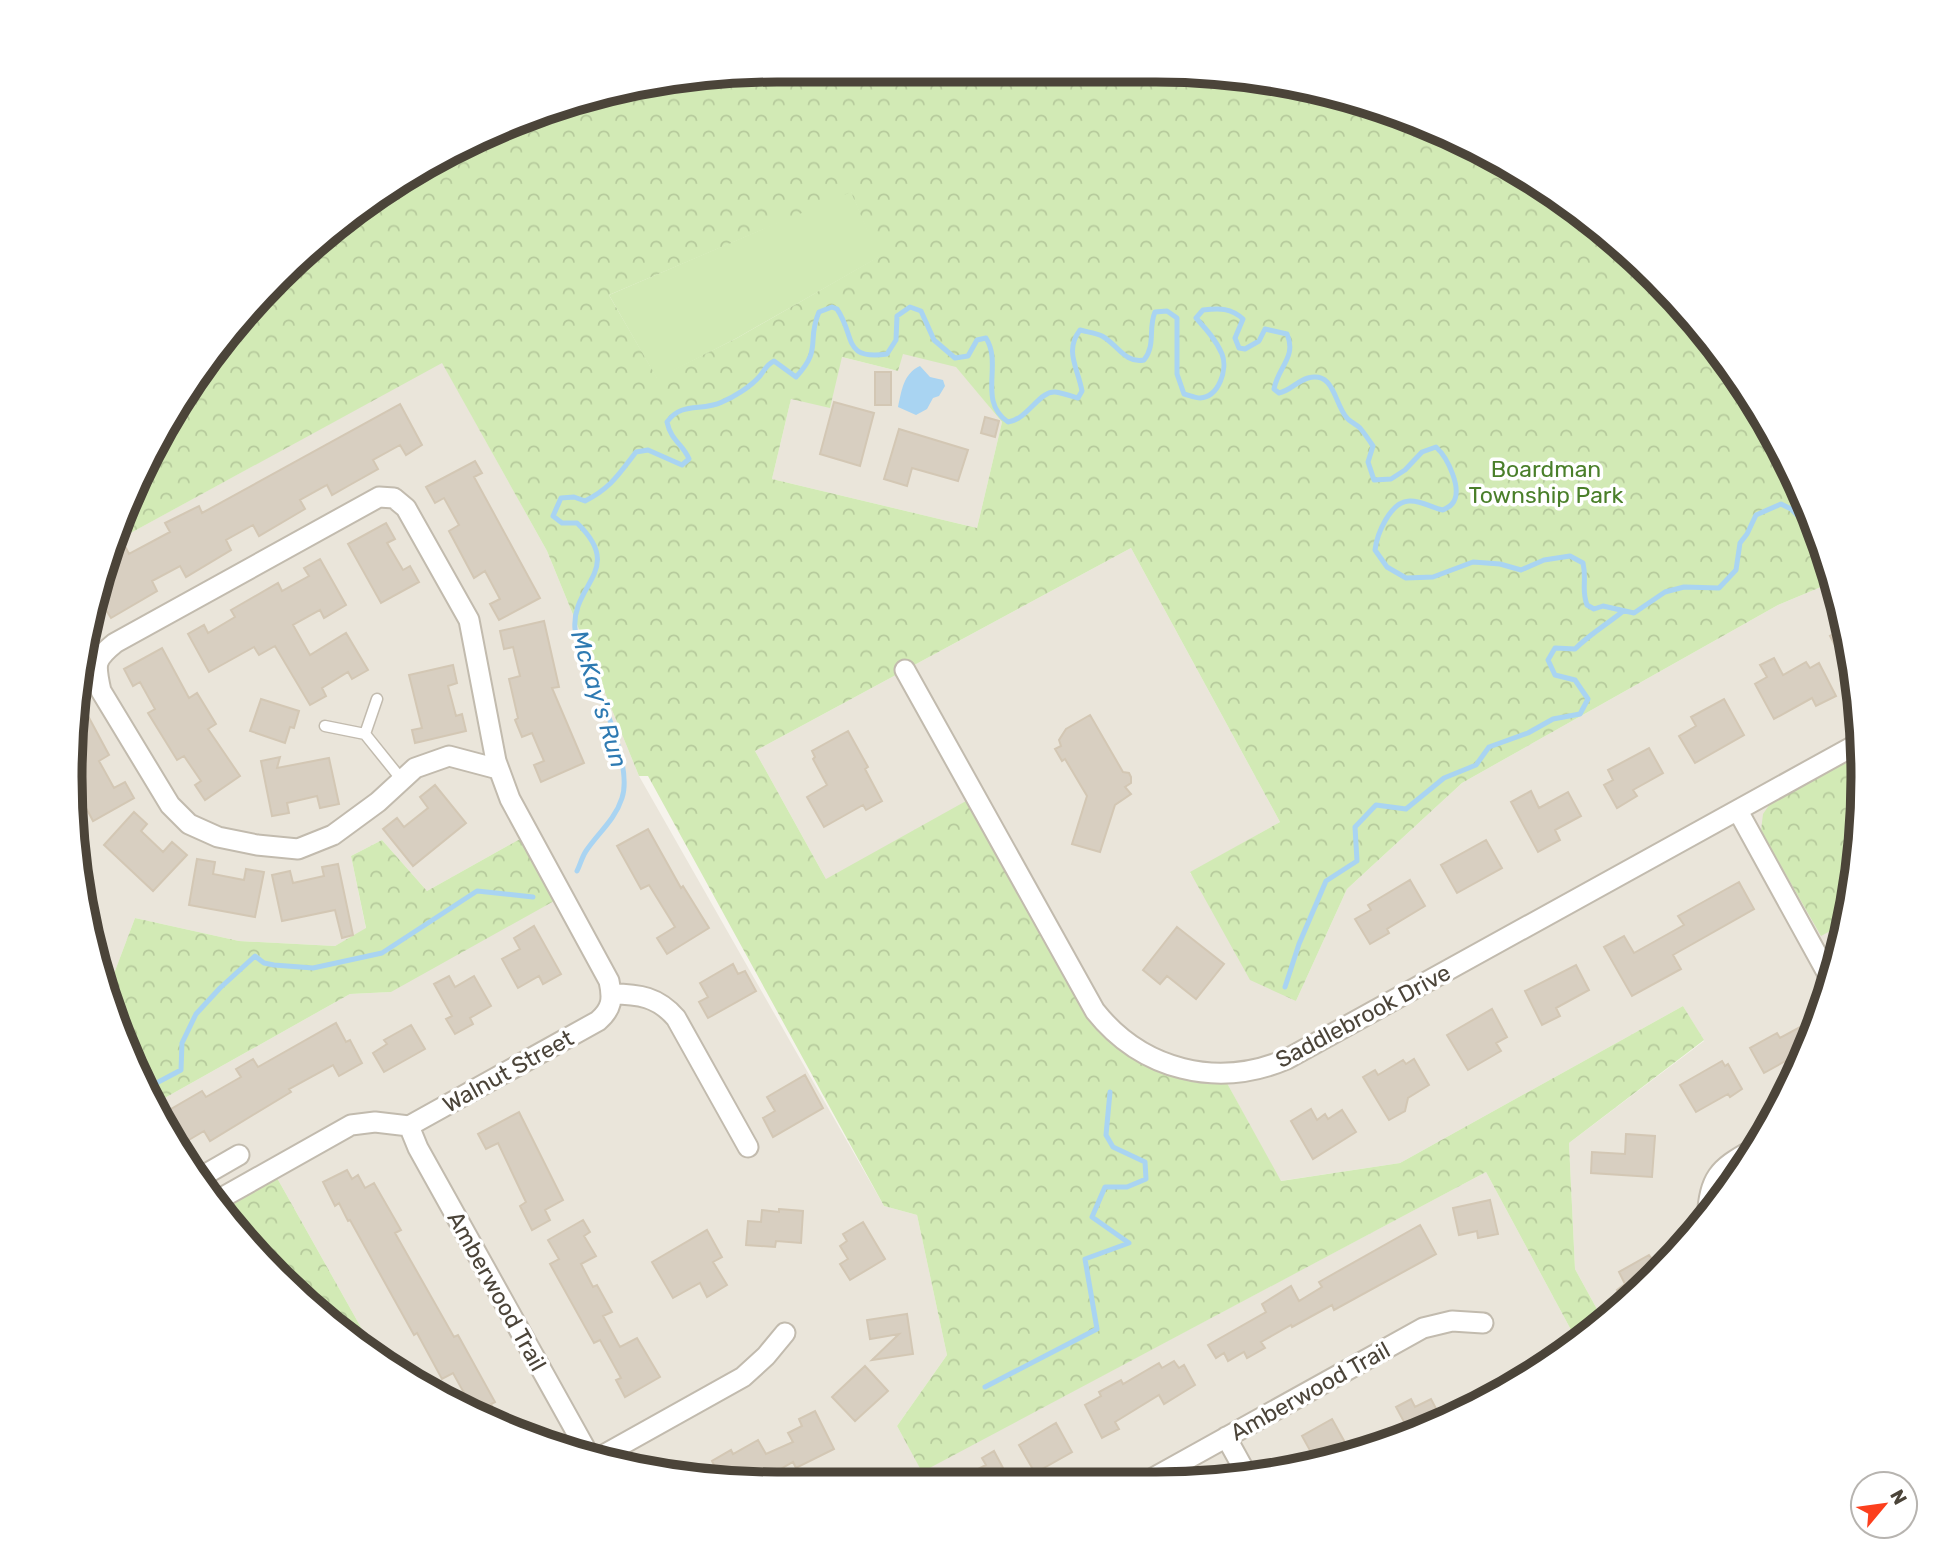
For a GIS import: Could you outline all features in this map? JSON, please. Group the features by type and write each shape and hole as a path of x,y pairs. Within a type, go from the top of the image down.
{"street":[{"path":"498,769 449,755 415,768 378,802 333,835 298,849 257,845 218,837 189,824 170,805 101,691 96,669 99,656 116,643 379,497 394,498 406,508 469,620 498,769 510,799 609,981 612,995 640,994 668,1008 748,1147"},
{"name":"Saddlebrook Drive","path":"905,670 1095,1010 1106,1024 1135,1049 1159,1062 1188,1071 1222,1074 1240,1073 1287,1059 1850,748"},
{"path":"1738,811 1824,967"},
{"name":"Walnut Street","path":"409,1126 597,1021 610,1008 612,995"},
{"path":"224,1197 351,1125 375,1122 409,1126"},
{"name":"Amberwood Trail","path":"409,1126 421,1155 583,1444"},
{"path":"207,1174 239,1156"},
{"path":"1713,1192 1716,1177 1736,1159"},
{"name":"Amberwood Trail","path":"1164,1472 1423,1328 1452,1321 1483,1323"},
{"path":"610,1451 743,1377 766,1356 785,1333"},
{"path":"1226,1437 1242,1466"}],"lane":[{"path":"365,734 377,699"},
{"path":"325,726 365,734 402,780"}],"shaded area":[{"path":"902,353 956,366 1002,422 977,528 772,479 791,399 842,357 898,371"},
{"path":"442,362 547,551 639,776 884,1206 917,1215 947,1355 897,1426 922,1471 1486,1172 1573,1333 1503,1379 1422,1419 1379,1435 1336,1448 1247,1466 1156,1472 777,1472 686,1466 597,1448 554,1435 511,1419 430,1379 366,1337 272,1169 224,1197 199,1163 162,1099 350,994 391,992 529,834 427,891 382,840 351,856 366,929 335,946 239,941 135,918 112,978 88,868 82,777 88,686 96,641 106,597 126,536"},
{"path":"1131,548 1280,822 1190,873 1296,1001 1347,889 1462,783 1778,605 1824,586 1845,686 1851,777 1845,868 1827,957 1798,1043 1779,1084 1734,1163 1707,1200 1647,1268 1598,1312 1575,1269 1569,1143 1704,1041 1683,1006 1400,1163 1280,1181 1222,1074 1204,1073 826,879 755,751"}],"green space":[{"name":"Boardman Township Park","path":"777,82 1156,82 1247,88 1336,106 1422,135 1503,175 1579,226 1647,286 1678,319 1734,391 1758,430 1798,511 1824,586 1778,605 1462,783 1347,889 1296,1001 1250,980 1190,872 1280,822 1131,548 755,751 826,879 975,796 1120,1038 1222,1074 1281,1181 1400,1163 1683,1006 1704,1040 1569,1143 1575,1269 1598,1312 1573,1333 1486,1172 922,1472 897,1426 947,1355 917,1215 884,1206 648,776 639,776 547,551 442,363 126,536 154,470 199,391 255,319 319,255 391,199 470,154 554,119 641,96 686,88","holes":["851,192 878,257 737,338 657,378 609,295","903,354 956,367 1002,422 977,528 772,479 791,399 830,408 842,357 898,371"]},
{"path":"851,191 879,257 737,338 657,379 609,295"},
{"path":"1850,759 1845,868 1833,929 1821,936 1761,831 1763,814 1772,801"},
{"path":"529,834 563,896 391,992 350,994 162,1099 135,1043 112,978 135,918 239,941 335,946 366,928 351,856 382,840 427,891"},
{"path":"272,1169 366,1337 286,1268 224,1197"}],"water":[{"path":"920,366 930,377 943,380 945,386 927,409 916,415 898,407 907,378"}],"building":[{"path":"875,372 891,372 891,405 875,405"},
{"path":"834,402 874,413 860,466 820,454"},
{"path":"400,404 422,445 406,455 400,445 373,460 378,469 332,495 327,485 300,500 305,509 259,536 253,525 226,540 231,550 186,577 180,566 152,581 157,591 111,618 104,607 120,551 126,548 129,554 170,532 165,523 199,506 202,513"},
{"path":"985,417 999,421 995,437 981,433"},
{"path":"899,429 968,450 958,481 912,468 907,486 884,479"},
{"path":"475,461 482,473 474,477 540,598 499,620 490,604 500,599 485,571 474,578 449,531 459,525 444,498 435,503 426,487"},
{"path":"386,523 395,539 387,543 403,570 410,566 419,582 381,603 348,544"},
{"path":"320,559 346,605 324,618 320,610 293,625 310,655 346,633 368,670 352,679 348,672 322,688 326,696 310,705 275,646 259,655 254,647 209,672 188,634 204,625 208,633 235,617 231,610 278,583 282,591 309,576 304,568"},
{"path":"544,621 559,687 552,688 584,763 541,782 534,765 544,761 532,733 522,737 515,720 518,718 509,679 520,676 513,647 504,649 500,631"},
{"path":"1835,633 1839,653 1830,636"},
{"path":"162,648 189,698 197,693 216,724 208,729 240,776 205,800 195,785 201,781 184,756 177,760 148,713 155,709 140,682 133,686 124,669"},
{"path":"1774,658 1783,675 1806,662 1810,668 1819,663 1836,696 1816,706 1812,698 1774,719 1755,684 1767,677 1760,665"},
{"path":"453,665 457,683 448,686 456,716 462,714 466,731 415,743 412,730 422,728 409,675"},
{"path":"261,699 299,711 294,728 290,727 285,743 250,731"},
{"path":"1724,699 1744,735 1695,763 1679,736 1696,726 1691,717"},
{"path":"86,712 109,755 99,761 114,788 125,782 134,798 93,821 83,802"},
{"path":"1090,715 1123,772 1129,773 1131,777 1131,783 1125,787 1131,794 1115,805 1100,852 1072,844 1087,796 1065,759 1062,761 1055,749 1061,746 1059,740 1066,729"},
{"path":"848,731 868,767 865,769 882,801 866,810 863,805 824,827 807,797 827,785 813,759 815,757 812,751"},
{"path":"1649,748 1663,773 1633,790 1637,796 1617,808 1604,785 1613,780 1608,770"},
{"path":"280,757 277,768 329,758 339,804 320,808 317,796 287,803 289,813 272,816 261,761"},
{"path":"435,785 466,823 413,866 383,829 397,818 404,827 428,808 420,797"},
{"path":"1531,791 1539,808 1568,792 1581,816 1555,830 1560,840 1538,852 1511,802"},
{"path":"134,812 147,824 141,831 163,852 172,842 187,855 153,891 104,845"},
{"path":"648,829 681,888 683,886 709,928 667,954 657,938 675,927 649,885 641,889 617,846"},
{"path":"1486,840 1502,868 1457,893 1441,865"},
{"path":"197,859 215,862 213,874 244,880 246,869 264,872 255,917 189,905"},
{"path":"338,864 353,935 342,938 335,910 282,921 272,875 290,871 293,883 324,876 322,867"},
{"path":"1410,880 1425,906 1387,929 1389,933 1370,944 1355,919 1371,910 1368,905"},
{"path":"1739,882 1754,909 1673,955 1681,969 1632,996 1604,947 1624,936 1634,953 1684,925 1678,916"},
{"path":"534,926 561,974 543,984 539,976 518,988 502,959 520,949 514,938"},
{"path":"1177,927 1224,964 1196,999 1167,976 1160,984 1143,970"},
{"path":"733,964 738,974 745,971 756,991 708,1018 699,1002 708,997 700,983"},
{"path":"1576,965 1589,990 1556,1008 1560,1016 1542,1025 1525,991"},
{"path":"449,976 455,987 474,976 491,1006 470,1018 473,1024 455,1034 446,1019 452,1016 434,984"},
{"path":"1492,1009 1507,1037 1496,1043 1501,1051 1468,1070 1447,1035"},
{"path":"336,1023 346,1042 350,1040 362,1063 339,1076 333,1065 289,1089 291,1092 210,1141 204,1131 186,1142 168,1111 202,1091 206,1097 241,1077 236,1069 253,1059 258,1067"},
{"path":"411,1025 425,1049 384,1072 373,1053 387,1044 384,1040"},
{"path":"1800,1027 1802,1031 1791,1058 1764,1073 1750,1048 1777,1033 1780,1038"},
{"path":"1414,1059 1429,1085 1408,1098 1405,1111 1389,1120 1363,1077 1375,1070 1378,1075 1403,1060 1406,1064"},
{"path":"1722,1061 1725,1066 1728,1064 1742,1089 1696,1112 1680,1085"},
{"path":"805,1075 823,1108 773,1137 763,1118 775,1111 767,1097"},
{"path":"1311,1109 1317,1120 1325,1114 1328,1119 1342,1110 1356,1132 1313,1159 1291,1121"},
{"path":"519,1112 563,1200 545,1210 550,1220 532,1230 520,1206 526,1202 498,1143 486,1149 478,1134"},
{"path":"1626,1134 1655,1136 1652,1177 1591,1173 1592,1152 1625,1154"},
{"path":"347,1170 352,1179 358,1175 365,1188 374,1183 401,1230 395,1233 454,1337 458,1335 495,1402 491,1404 495,1411 467,1399 453,1373 442,1379 417,1333 414,1335 350,1220 348,1221 339,1203 335,1206 323,1182"},
{"path":"1490,1200 1498,1234 1478,1238 1477,1231 1459,1235 1453,1208"},
{"path":"779,1209 803,1211 801,1243 776,1241 775,1247 746,1245 748,1221 761,1222 762,1210 779,1212"},
{"path":"583,1220 590,1232 584,1236 596,1256 581,1264 593,1287 597,1285 612,1312 603,1316 620,1347 637,1338 660,1377 625,1397 616,1380 621,1378 600,1340 594,1343 550,1264 559,1259 548,1240"},
{"path":"863,1222 885,1259 850,1280 840,1264 848,1259 840,1246 847,1241 843,1234"},
{"path":"1420,1225 1436,1254 1334,1310 1332,1305 1292,1327 1291,1325 1261,1342 1265,1348 1247,1358 1244,1352 1228,1361 1224,1353 1216,1358 1208,1345 1266,1312 1262,1304 1291,1286 1299,1301 1322,1287 1319,1282"},
{"path":"707,1230 722,1257 713,1262 727,1285 707,1297 700,1283 673,1298 652,1262"},
{"path":"1649,1255 1653,1261 1619,1294 1617,1290 1625,1284 1619,1272"},
{"path":"907,1314 913,1354 872,1360 899,1334 870,1339 867,1320"},
{"path":"1174,1361 1179,1368 1184,1365 1195,1385 1164,1404 1159,1395 1115,1422 1119,1429 1102,1438 1085,1405 1101,1396 1099,1392 1121,1380 1123,1384 1159,1363 1162,1368"},
{"path":"865,1366 888,1391 855,1421 832,1397"},
{"path":"1411,1399 1415,1407 1431,1399 1438,1412 1406,1425 1396,1407"},
{"path":"815,1411 834,1449 796,1468 793,1462 776,1472 709,1468 714,1465 712,1461 731,1450 733,1454 758,1440 766,1454 793,1442 788,1433 802,1426 799,1419"},
{"path":"1332,1419 1346,1445 1312,1454 1302,1436"},
{"path":"1056,1423 1072,1452 1034,1472 1019,1445"},
{"path":"994,1451 1005,1472 972,1472 986,1465 982,1458"}],"waterway":[{"name":"McKay's Run","path":"577,871 586,851 619,806 624,781 616,738 575,629 576,613 593,577 597,553 591,539 577,523 562,523 553,516 561,498 574,497 585,501 594,496 614,480 636,452 648,450 682,465 689,459 674,438 667,422 679,411 714,405 732,397 751,384 774,361 796,377 812,352 815,322 819,312 832,307 837,309 843,319 856,350 863,353 887,354 896,340 897,316 910,307 921,311 934,340 955,358 968,356 977,340 986,338 991,348 994,404 1008,422 1022,416 1049,393 1058,392 1078,398 1082,391 1073,360 1073,345 1080,330 1102,336 1132,359 1144,360 1150,348 1155,312 1167,311 1177,318 1177,374 1184,394 1200,398 1217,388 1224,367 1220,349 1196,318 1203,310 1225,310 1243,319 1235,338 1239,348 1245,349 1259,341 1265,329 1287,334 1290,349 1274,389 1279,393 1304,379 1324,379 1348,419 1360,428 1373,446 1368,462 1374,480 1391,479 1405,470 1422,452 1436,447 1453,474 1456,491 1451,505 1443,510 1418,502 1402,503 1390,513 1378,536 1375,550 1387,567 1406,578 1433,577 1473,562 1500,564 1521,570 1544,560 1570,556 1583,563 1587,605 1594,609 1603,606 1634,613 1665,592 1684,587 1719,588 1736,570 1740,543 1756,515 1781,504 1801,519"},
{"path":"1285,987 1299,944 1326,881 1357,861 1355,827 1376,805 1406,809 1444,778 1476,765 1489,747 1528,733 1553,719 1580,714 1588,699 1575,680 1555,675 1548,660 1555,648 1575,649 1622,612"},
{"name":"McKay's Run","path":"154,1084 181,1070 182,1043 196,1014 255,956 264,963 313,968 382,953 477,891 533,897"},
{"path":"985,1387 1097,1329 1085,1259 1129,1243 1092,1217 1105,1187 1127,1187 1146,1179 1145,1162 1113,1147 1106,1135 1110,1092"}]}
